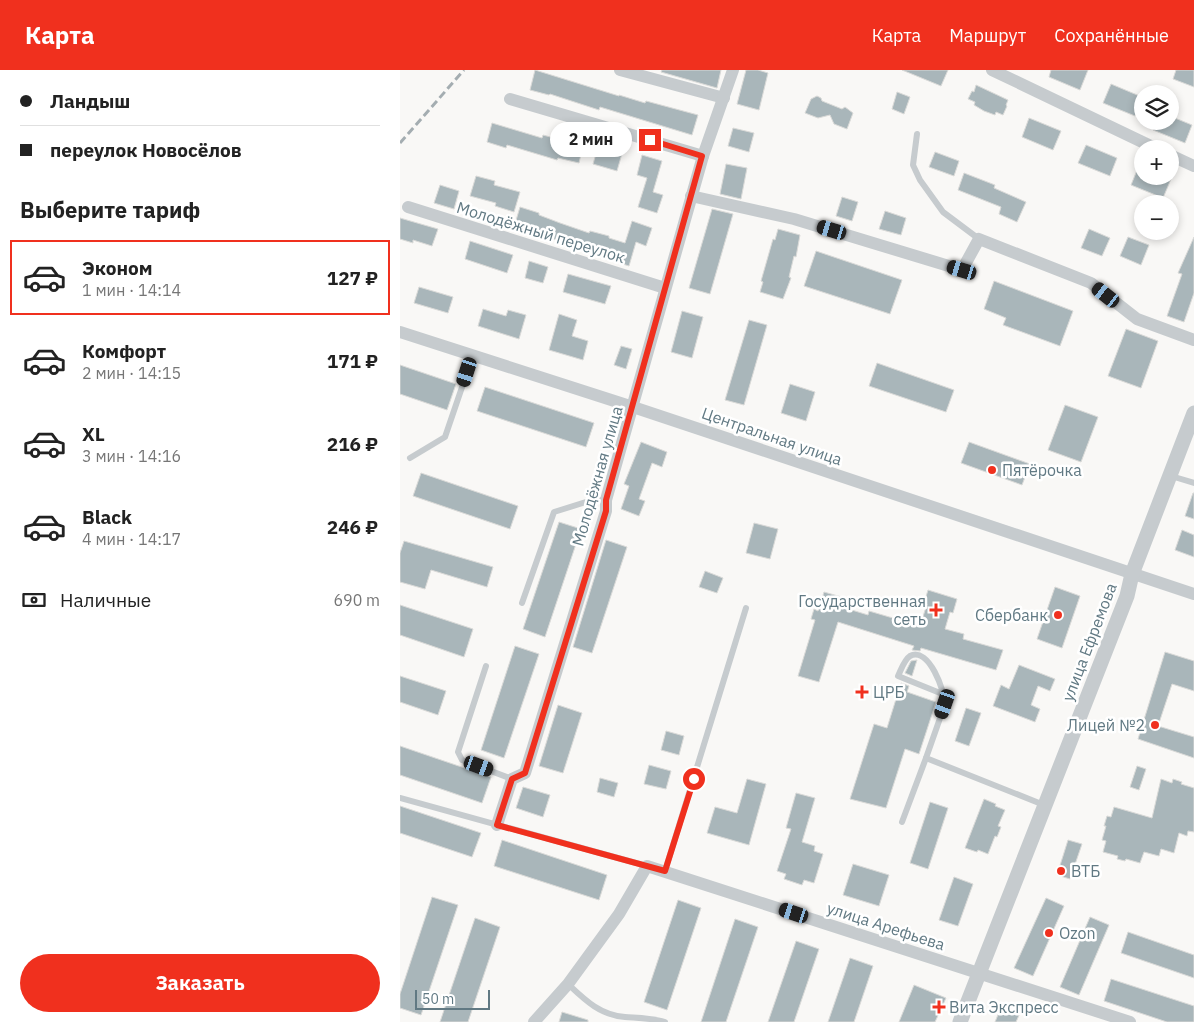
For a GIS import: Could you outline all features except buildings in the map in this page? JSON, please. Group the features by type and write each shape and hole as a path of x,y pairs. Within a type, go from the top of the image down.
{"street":[{"path":"620,70 724,98"},
{"name":"Молодёжная улица","path":"497,825 512,779 525,773 606,511 606,500 702,156 733,70"},
{"path":"992,70 1138,140"},
{"path":"510,99 702,156"},
{"path":"1179,159 1194,166"},
{"path":"691,196 794,219 962,270 979,239 1091,283 1137,319 1194,340"},
{"name":"Молодёжный переулок","path":"408,207 665,288"},
{"name":"Центральная улица","path":"400,332 633,407 1194,594"},
{"name":"улица Ефремова","path":"960,1022 1127,596 1132,574 1194,413"},
{"path":"534,1022 568,984 619,914 647,866"},
{"name":"улица Арефьева","path":"647,866 1130,1022"}],"lane":[{"path":"916,134 913,165 920,180 943,212 979,239"},
{"path":"410,458 446,437 473,355"},
{"path":"1171,476 1194,483"},
{"path":"522,603 554,512 589,501 606,500"},
{"path":"665,871 746,608"},
{"path":"902,822 945,704 945,695 929,661 923,656 910,656 898,676 945,695"},
{"path":"486,666 458,752 462,760 512,779"},
{"path":"926,758 1045,805"},
{"name":"улица Арефьева","path":"400,798 647,866"},
{"path":"568,984 587,1002 606,1013 614,1016 665,1022"}],"railway":[{"path":"400,143 464,70"}],"place":[{"name":"Пятёрочка","path":"992,470"},
{"name":"Государственная сеть","path":"936,610"},
{"name":"Сбербанк","path":"1058,615"},
{"name":"ЦРБ","path":"862,692"},
{"name":"Лицей №2","path":"1155,725"},
{"name":"ВТБ","path":"1061,871"},
{"name":"Ozon","path":"1049,933"},
{"name":"Вита Экспресс","path":"939,1007"}],"route":[{"path":"650,140 702,156 606,500 606,511 525,773 512,779 497,825 665,871 694,779"}]}
